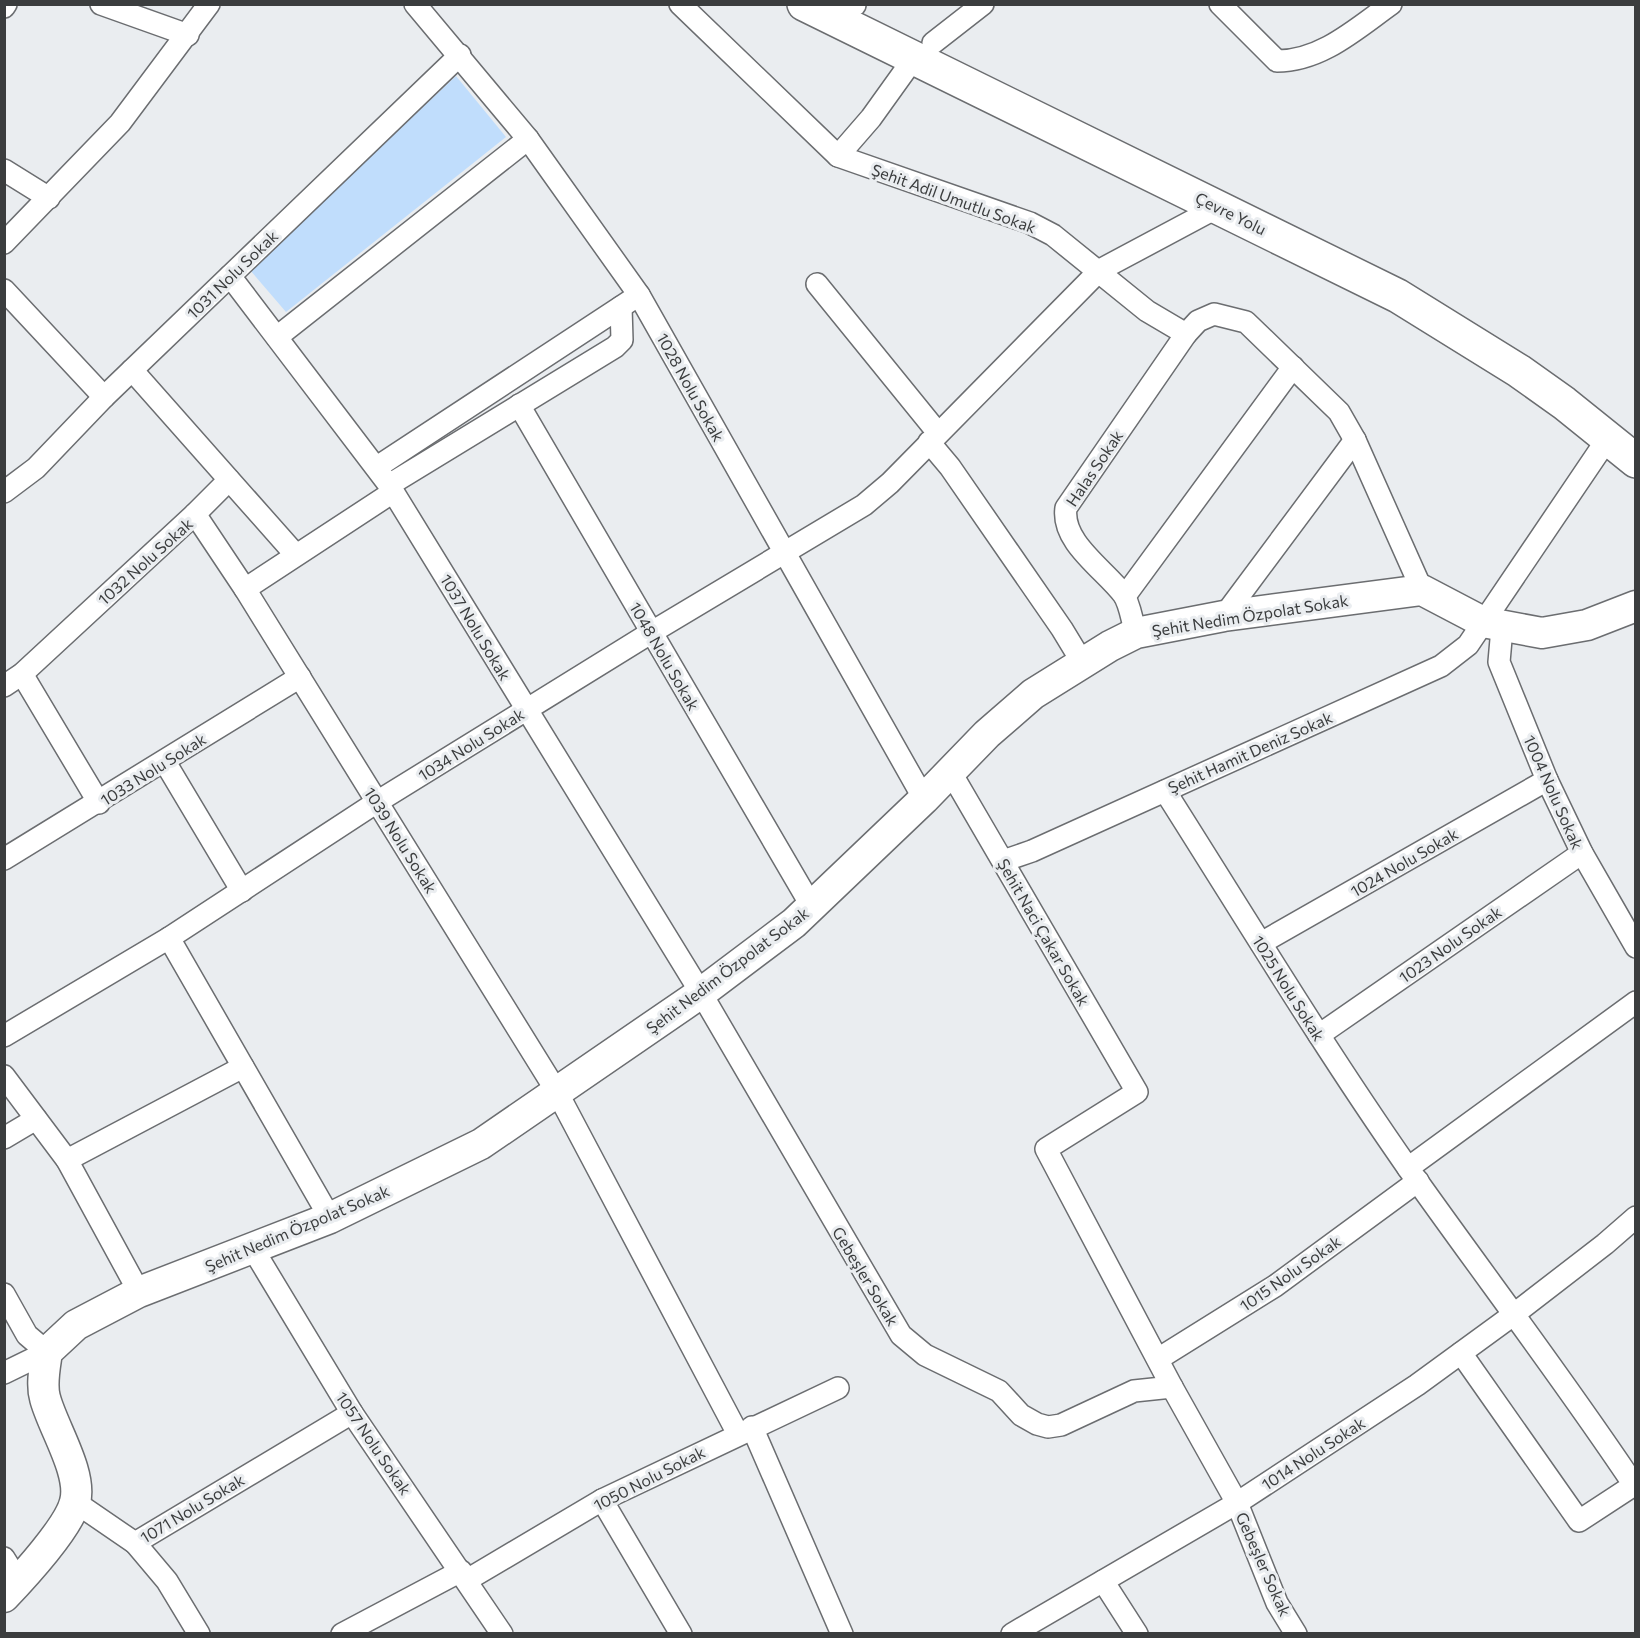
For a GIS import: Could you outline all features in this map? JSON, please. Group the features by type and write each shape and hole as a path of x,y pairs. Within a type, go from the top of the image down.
{"main road":[{"name":"Çevre Yolu","path":"804,4 924,50 1468,312 1573,384 1622,436 1635,461"},
{"name":"Çevre Yolu","path":"855,5 924,50 1218,207 1349,270 1443,322 1622,436"}],"street":[{"path":"101,4 188,35"},
{"path":"4,243 120,123 209,4"},
{"name":"1028 Nolu Sokak","path":"415,4 528,139 639,295 924,799"},
{"name":"Şehit Adil Umutlu Sokak","path":"680,4 838,156 1030,223 1053,235 1100,270 1147,310 1186,334"},
{"path":"838,156 924,50 983,4"},
{"path":"1220,4 1277,61 1296,61 1327,49 1391,4"},
{"name":"1031 Nolu Sokak","path":"4,492 36,468 104,397 460,55"},
{"path":"277,337 528,139"},
{"path":"4,170 49,198"},
{"name":"1034 Nolu Sokak","path":"4,1036 169,939 377,802 652,632 864,505 890,483 1100,270 1218,207"},
{"name":"1037 Nolu Sokak","path":"230,276 391,488 701,993"},
{"path":"817,284 934,438 950,467 1062,629 1082,662"},
{"path":"4,290 104,397"},
{"path":"377,467 639,295"},
{"path":"245,589 391,488 519,405 615,347 622,340 621,307"},
{"path":"1186,334 1198,321 1214,314 1246,322 1339,412 1355,440 1422,590 1492,625 1542,633 1587,625 1634,610"},
{"name":"Halas Sokak","path":"1136,633 1125,596 1071,536 1064,521 1066,508 1186,334"},
{"path":"1125,596 1293,367"},
{"path":"132,370 296,554"},
{"name":"1048 Nolu Sokak","path":"519,405 812,907"},
{"name":"Şehit Hamit Deniz Sokak","path":"1003,861 1032,851 1441,666 1492,625 1622,436"},
{"path":"1224,616 1355,440"},
{"path":"195,514 229,480"},
{"name":"1032 Nolu Sokak","path":"4,686 22,674 195,514 245,589"},
{"name":"1039 Nolu Sokak","path":"245,589 557,1092 745,1430 842,1634"},
{"name":"Şehit Nedim Özpolat Sokak","path":"47,1352 76,1325 139,1292 330,1218 481,1144 701,993 812,907 950,771 1033,694 1082,662 1136,633 1224,616 1422,590"},
{"name":"1004 Nolu Sokak","path":"1492,625 1499,662 1546,780 1582,853 1635,946"},
{"path":"22,674 99,803"},
{"name":"1033 Nolu Sokak","path":"4,859 99,803 300,677"},
{"path":"165,762 242,891"},
{"name":"Şehit Naci Çakar Sokak","path":"950,771 1137,1092 1046,1149 1158,1359"},
{"name":"1024 Nolu Sokak","path":"1261,944 1546,780"},
{"name":"1025 Nolu Sokak","path":"1165,791 1319,1035 1413,1175 1578,1401 1634,1485"},
{"name":"1023 Nolu Sokak","path":"1319,1035 1582,853"},
{"path":"169,939 330,1218"},
{"name":"Gebeşler Sokak","path":"701,993 901,1335 925,1355 999,1391 1021,1414 1048,1427 1061,1425 1134,1391 1172,1387 1237,1503 1278,1603 1296,1634"},
{"name":"1015 Nolu Sokak","path":"1158,1359 1275,1286 1635,1002"},
{"path":"68,1160 243,1067"},
{"path":"4,1076 68,1160 139,1292"},
{"path":"4,1138 36,1119"},
{"name":"1014 Nolu Sokak","path":"1012,1634 1237,1503 1461,1353 1605,1244 1635,1217"},
{"name":"1057 Nolu Sokak","path":"253,1249 352,1413 502,1634"},
{"path":"4,1294 27,1335 47,1352"},
{"path":"4,1373 47,1352"},
{"path":"9,1579 66,1521 75,1502 76,1487 70,1463 44,1396 47,1352"},
{"path":"1461,1353 1579,1521 1634,1485"},
{"path":"1158,1359 1172,1387"},
{"name":"1050 Nolu Sokak","path":"342,1634 464,1576 602,1500 745,1430 838,1388"},
{"name":"1071 Nolu Sokak","path":"75,1502 135,1543 352,1413"},
{"path":"602,1500 681,1634"},
{"path":"135,1543 167,1581 200,1634"},
{"path":"1103,1581 1137,1634"}],"shaded area":[{"path":"456,76 506,137 286,312 250,270"}]}
